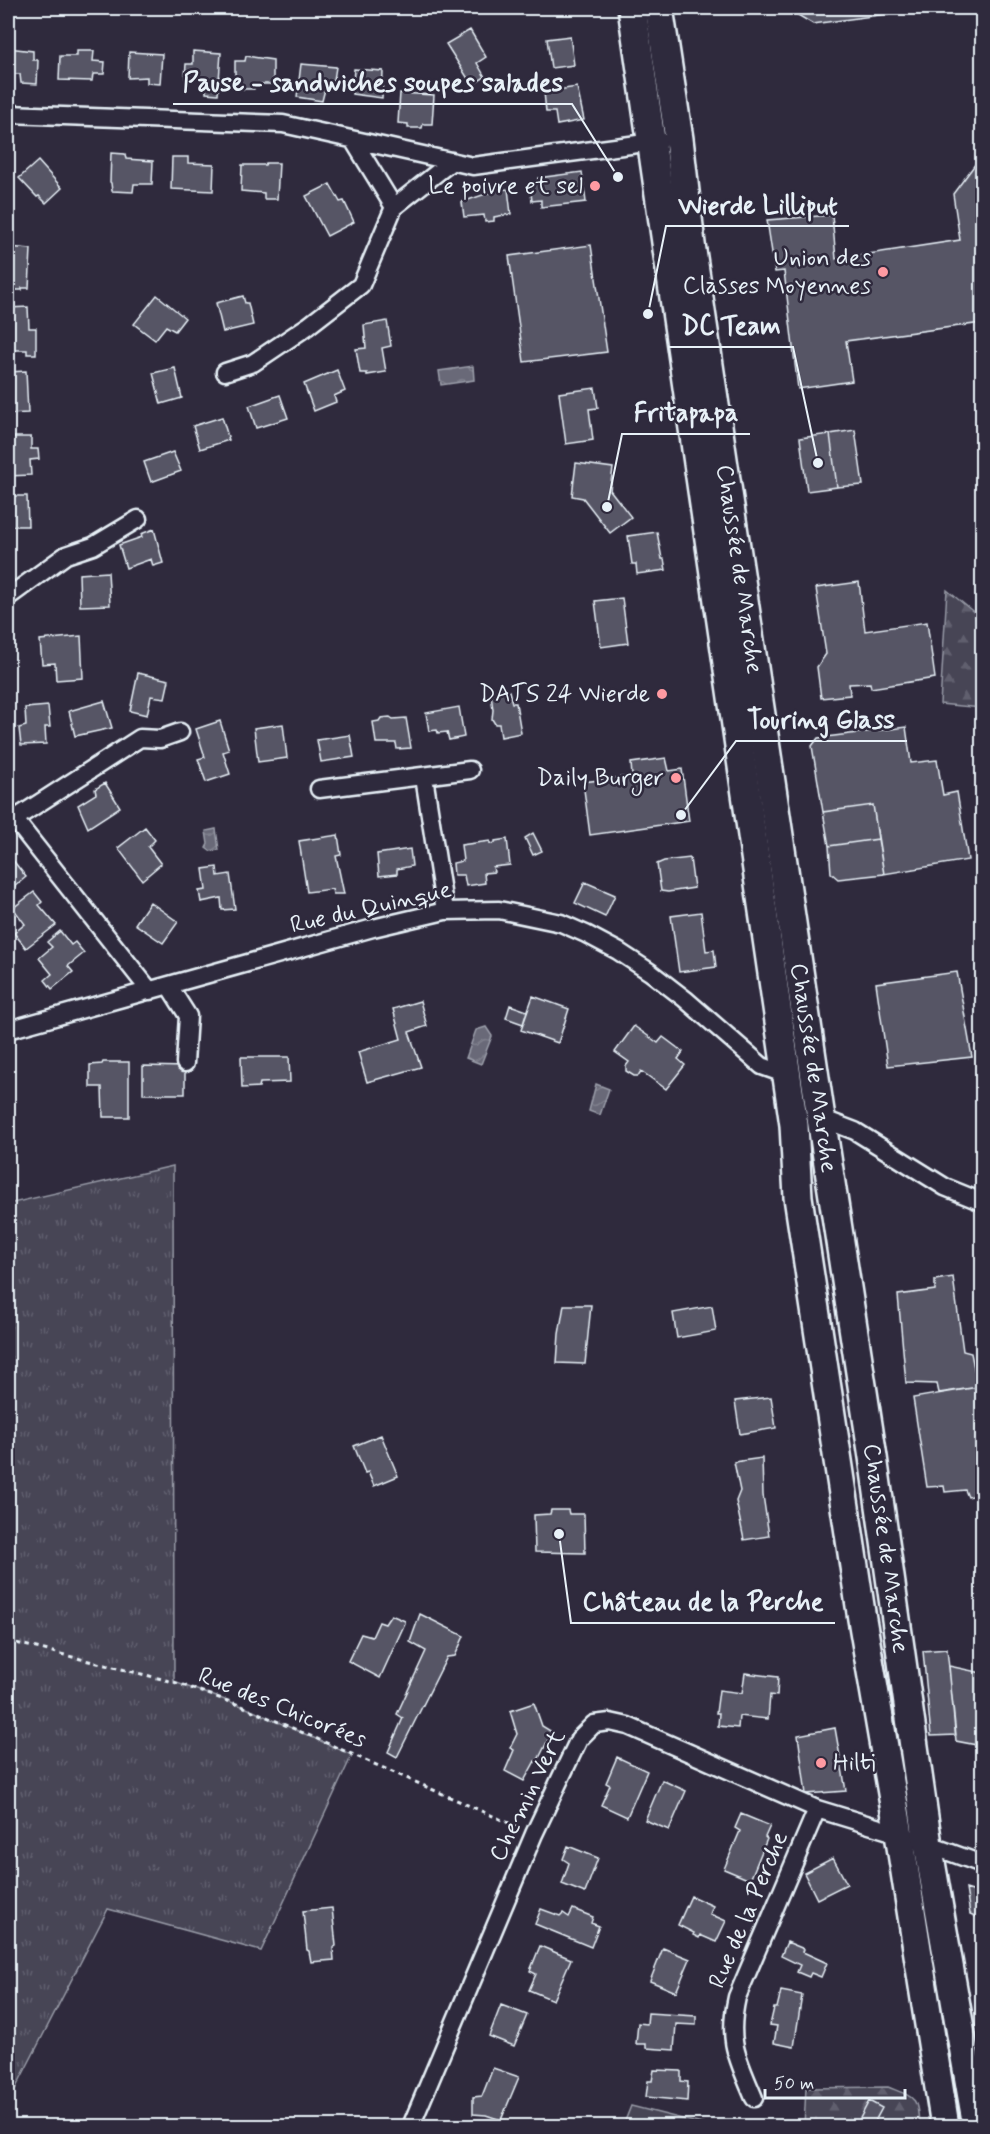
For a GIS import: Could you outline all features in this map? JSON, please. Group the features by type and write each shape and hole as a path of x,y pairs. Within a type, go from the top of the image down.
{"main road":[{"name":"Chaussée de Marche","path":"632,8 794,1125 798,1197 862,1619 899,1834 945,2127"},
{"name":"Chaussée de Marche","path":"659,8 679,139 693,256 873,1457 928,1845 977,2127"}],"street":[{"path":"8,114 283,124 473,166 679,139"},
{"path":"353,140 394,207"},
{"path":"225,372 254,363 308,326 361,285 394,207 452,161"},
{"path":"8,597 66,555 93,546 138,519"},
{"path":"150,991 10,815 140,738 160,739 180,732"},
{"path":"319,789 470,770"},
{"path":"424,777 445,911"},
{"name":"Rue du Quinque","path":"8,1030 373,928 445,911 499,910 561,923 618,951 685,999 762,1066 787,1076"},
{"path":"169,986 188,1016 185,1063"},
{"path":"787,1076 814,1073"},
{"path":"794,1125 821,1118 855,1131 945,1187 982,1202"},
{"name":"Chemin Vert","path":"411,2127 534,1834 579,1739 594,1724 610,1722 628,1726 817,1809 899,1834 982,1864"},
{"name":"Rue de la Perche","path":"754,2098 733,2046 732,2019 736,1997 817,1809"}],"path":[{"name":"Rue des Chicorées","path":"8,1641 174,1682 242,1706 534,1834"}],"green space":[{"path":"947,590 982,619 982,708 940,704"},
{"path":"173,1166 174,1682 242,1706 352,1755 261,1951 108,1909 8,2103 8,1204"},
{"path":"888,2087 913,2099 918,2109 919,2126 804,2126 806,2088"},
{"path":"631,2106 710,2126 623,2126"}],"water":[{"path":"473,366 474,380 441,385 439,371"},
{"path":"216,829 219,850 210,851 206,848 208,844 206,831"},
{"path":"486,1027 492,1036 481,1064 466,1058 476,1030"},
{"path":"596,1084 609,1089 600,1115 589,1111"}],"building":[{"path":"786,8 931,8 813,24"},
{"path":"470,30 486,57 477,63 485,77 472,85 446,44"},
{"path":"570,36 574,65 551,68 547,39"},
{"path":"8,48 33,51 33,60 38,60 37,84 21,83 20,74 8,74"},
{"path":"77,51 94,51 93,61 105,62 104,74 93,74 92,81 59,80 60,56 77,56"},
{"path":"193,51 221,53 218,94 206,93 206,79 185,78 186,64 193,64"},
{"path":"129,52 162,54 160,84 147,83 147,77 128,78"},
{"path":"246,56 273,60 273,84 255,84 254,89 235,89 235,61 245,61"},
{"path":"301,64 336,67 333,86 326,85 322,101 297,97"},
{"path":"354,69 383,71 382,98 352,94"},
{"path":"577,87 584,120 557,125 555,112 546,112 544,92"},
{"path":"400,93 434,95 432,124 423,124 422,128 408,128 408,124 398,123"},
{"path":"111,153 125,154 126,159 153,161 152,184 134,184 133,192 112,191"},
{"name":"Union des Classes Moyennes","path":"982,155 982,323 846,341 852,381 798,389 784,271 775,272 767,220 832,215 836,259 960,240 953,194"},
{"path":"172,157 188,157 188,163 214,164 213,191 171,189"},
{"path":"38,161 62,188 46,203 19,178"},
{"path":"266,163 279,163 277,199 264,199 264,193 241,191 242,165 265,165"},
{"path":"582,172 586,202 541,207 541,200 532,201 530,186 538,184 538,178"},
{"path":"330,184 340,202 344,201 354,222 327,236 306,196"},
{"path":"508,189 511,214 494,217 494,221 485,222 484,215 464,217 462,202 490,191"},
{"path":"591,245 607,352 524,362 509,256"},
{"path":"8,247 31,249 29,288 8,290"},
{"path":"157,295 185,318 175,331 166,326 155,340 134,324"},
{"path":"243,296 245,303 248,303 253,325 223,332 216,303"},
{"path":"28,307 29,328 36,328 36,354 27,354 27,350 8,350 8,308"},
{"path":"387,321 391,346 382,348 386,372 367,375 367,373 360,373 356,349 366,348 364,325"},
{"path":"175,368 182,398 161,404 153,373"},
{"path":"337,370 345,391 334,396 336,402 314,411 304,384"},
{"path":"26,371 28,413 8,414 8,372"},
{"path":"595,388 598,408 589,409 593,440 566,444 559,393"},
{"path":"280,395 288,418 256,428 249,406"},
{"path":"222,417 229,440 200,449 193,426"},
{"path":"855,430 863,485 837,487 830,434"},
{"path":"830,434 837,487 807,491 800,438"},
{"path":"8,437 31,437 31,449 38,449 39,459 30,460 31,475 8,476"},
{"path":"173,452 181,471 151,482 144,462"},
{"path":"576,463 613,468 610,490 631,517 610,533 583,498 572,496"},
{"path":"8,496 27,496 28,526 8,526"},
{"path":"154,529 163,563 153,566 151,559 126,568 119,545 142,537 141,534"},
{"path":"657,532 666,570 637,574 636,564 632,564 628,536"},
{"path":"108,572 110,605 80,606 79,574"},
{"path":"859,582 865,631 927,622 935,678 871,688 870,683 849,684 850,695 821,698 817,667 826,654 816,588"},
{"path":"622,598 628,643 601,647 595,601"},
{"path":"81,636 83,678 56,680 55,663 42,664 40,640"},
{"path":"138,673 169,680 165,698 151,696 147,715 130,711"},
{"path":"509,691 512,703 516,703 521,733 501,737 499,724 495,724 492,719 491,694"},
{"path":"104,701 112,728 75,736 69,711"},
{"path":"48,706 50,727 45,727 46,744 21,745 19,728 26,726 25,708"},
{"path":"459,707 464,737 449,740 447,732 429,731 426,713"},
{"path":"390,717 393,719 406,718 411,748 397,749 396,743 376,743 373,722"},
{"path":"220,721 229,750 223,752 230,774 206,782 198,759 205,757 196,729"},
{"path":"283,724 287,758 258,762 254,728"},
{"path":"906,727 911,763 937,760 943,795 957,792 968,860 884,874 873,805 823,812 812,746 818,738"},
{"path":"350,735 354,757 321,762 317,740"},
{"path":"666,758 669,771 682,769 689,821 590,835 583,782 632,776 631,763"},
{"path":"105,783 120,807 88,828 78,805 96,794 95,789"},
{"path":"873,805 878,839 829,846 823,812"},
{"path":"145,827 155,840 148,847 161,864 142,880 118,848"},
{"path":"533,833 542,851 533,855 525,838"},
{"path":"338,835 341,855 336,856 344,894 333,894 332,889 307,892 299,841"},
{"path":"507,839 510,865 493,867 494,872 484,873 485,883 466,886 464,875 454,875 453,863 463,861 461,845 490,841 490,844"},
{"path":"878,839 884,874 838,879 831,873 829,846"},
{"path":"410,849 412,866 397,869 397,874 379,876 377,854"},
{"path":"8,854 26,877 8,892"},
{"path":"690,858 694,888 661,891 657,864"},
{"path":"217,867 218,876 230,874 235,909 222,910 221,898 201,902 199,891 206,890 203,869"},
{"path":"585,882 615,895 605,917 575,903"},
{"path":"34,892 42,902 39,905 56,925 26,948 14,933 25,924 13,908"},
{"path":"150,902 178,922 163,943 135,924"},
{"path":"701,912 706,951 714,950 716,967 679,972 671,916"},
{"path":"60,931 71,945 75,942 84,953 68,966 73,972 52,989 45,980 52,974 39,958 52,947 47,942"},
{"path":"957,972 972,1057 888,1066 876,983"},
{"path":"533,996 569,1009 558,1043 521,1030"},
{"path":"420,1001 427,1026 409,1032 421,1067 367,1082 358,1052 401,1039 393,1009"},
{"path":"510,1005 527,1011 523,1024 506,1018"},
{"path":"634,1026 658,1043 663,1037 683,1052 678,1059 685,1065 666,1089 641,1071 638,1076 634,1076 626,1071 629,1062 615,1052"},
{"path":"241,1057 289,1057 290,1082 260,1083 259,1087 242,1088"},
{"path":"103,1062 129,1062 129,1117 103,1117 102,1087 90,1087 90,1065"},
{"path":"143,1066 185,1067 185,1094 143,1094"},
{"path":"953,1277 963,1351 971,1353 978,1387 939,1393 937,1384 906,1383 898,1295 935,1290 935,1280"},
{"path":"564,1305 591,1305 585,1364 557,1363"},
{"path":"712,1306 716,1331 677,1338 673,1313"},
{"path":"978,1387 982,1431 982,1494 968,1497 965,1490 945,1492 944,1486 927,1487 913,1398"},
{"path":"771,1397 776,1428 740,1434 735,1401"},
{"path":"381,1435 398,1476 374,1486 368,1472 365,1473 354,1446"},
{"path":"762,1458 763,1495 769,1536 744,1540 736,1501 740,1491 734,1462"},
{"path":"551,1510 568,1510 569,1514 584,1514 585,1553 535,1552 534,1515 550,1514"},
{"path":"420,1614 464,1636 455,1656 447,1657 397,1757 388,1752 403,1718 397,1714 426,1651 410,1642"},
{"path":"391,1615 405,1623 380,1678 348,1661 361,1634 372,1637 379,1622 385,1624"},
{"path":"947,1649 956,1735 931,1736 923,1651"},
{"path":"949,1666 982,1673 982,1746 956,1741"},
{"path":"745,1673 778,1677 777,1696 770,1695 768,1719 739,1716 738,1728 718,1726 719,1713 716,1713 719,1690 742,1693"},
{"path":"534,1703 542,1726 552,1732 537,1762 535,1761 524,1781 505,1771 514,1750 510,1748 517,1734 510,1711"},
{"name":"Hilti","path":"835,1728 846,1791 806,1794 798,1735"},
{"path":"617,1757 647,1771 627,1817 601,1805 610,1785 606,1783"},
{"path":"662,1780 686,1791 669,1830 645,1820"},
{"path":"741,1814 770,1826 750,1880 724,1869 740,1831 735,1828"},
{"path":"568,1846 598,1858 585,1893 562,1884 569,1863 563,1859"},
{"path":"833,1858 847,1884 817,1899 804,1873"},
{"path":"966,1889 982,1894 982,1901 975,1916 970,1914"},
{"path":"691,1896 713,1906 710,1914 726,1921 716,1942 700,1935 699,1938 678,1925"},
{"path":"982,1901 982,1920 975,1916"},
{"path":"332,1908 336,1946 333,1948 334,1960 311,1962 307,1950 303,1911"},
{"path":"541,1909 560,1916 563,1913 569,1917 573,1909 593,1917 591,1923 599,1926 591,1947 535,1924"},
{"path":"787,1942 827,1963 821,1977 811,1973 809,1977 797,1972 800,1965 781,1956"},
{"path":"540,1946 571,1959 553,2000 529,1990 536,1974 530,1971"},
{"path":"663,1948 690,1959 676,1992 650,1981"},
{"path":"781,1991 802,1995 794,2047 774,2043 777,2026 770,2025"},
{"path":"501,2005 527,2015 514,2046 489,2036"},
{"path":"648,2013 696,2016 696,2025 676,2024 674,2050 646,2048 646,2044 636,2044 638,2023 647,2024"},
{"path":"493,2068 519,2077 501,2120 473,2114 473,2097 482,2096"},
{"path":"654,2070 681,2071 681,2081 688,2082 687,2101 646,2097 648,2081 652,2081"},
{"path":"869,2101 882,2108 874,2123 884,2121 885,2126 856,2126"}],"place":[{"name":"Pause - sandwiches soupes salades","path":"618,177"},
{"name":"Le poivre et sel","path":"595,186"},
{"name":"Union des Classes Moyennes","path":"883,272"},
{"name":"Wierde Lilliput","path":"648,314"},
{"name":"DC Team","path":"818,463"},
{"name":"Fritapapa","path":"607,507"},
{"name":"DATS 24 Wierde","path":"662,694"},
{"name":"Daily Burger","path":"676,778"},
{"name":"Touring Glass","path":"681,815"},
{"name":"Château de la Perche","path":"559,1534"},
{"name":"Hilti","path":"821,1763"}]}
